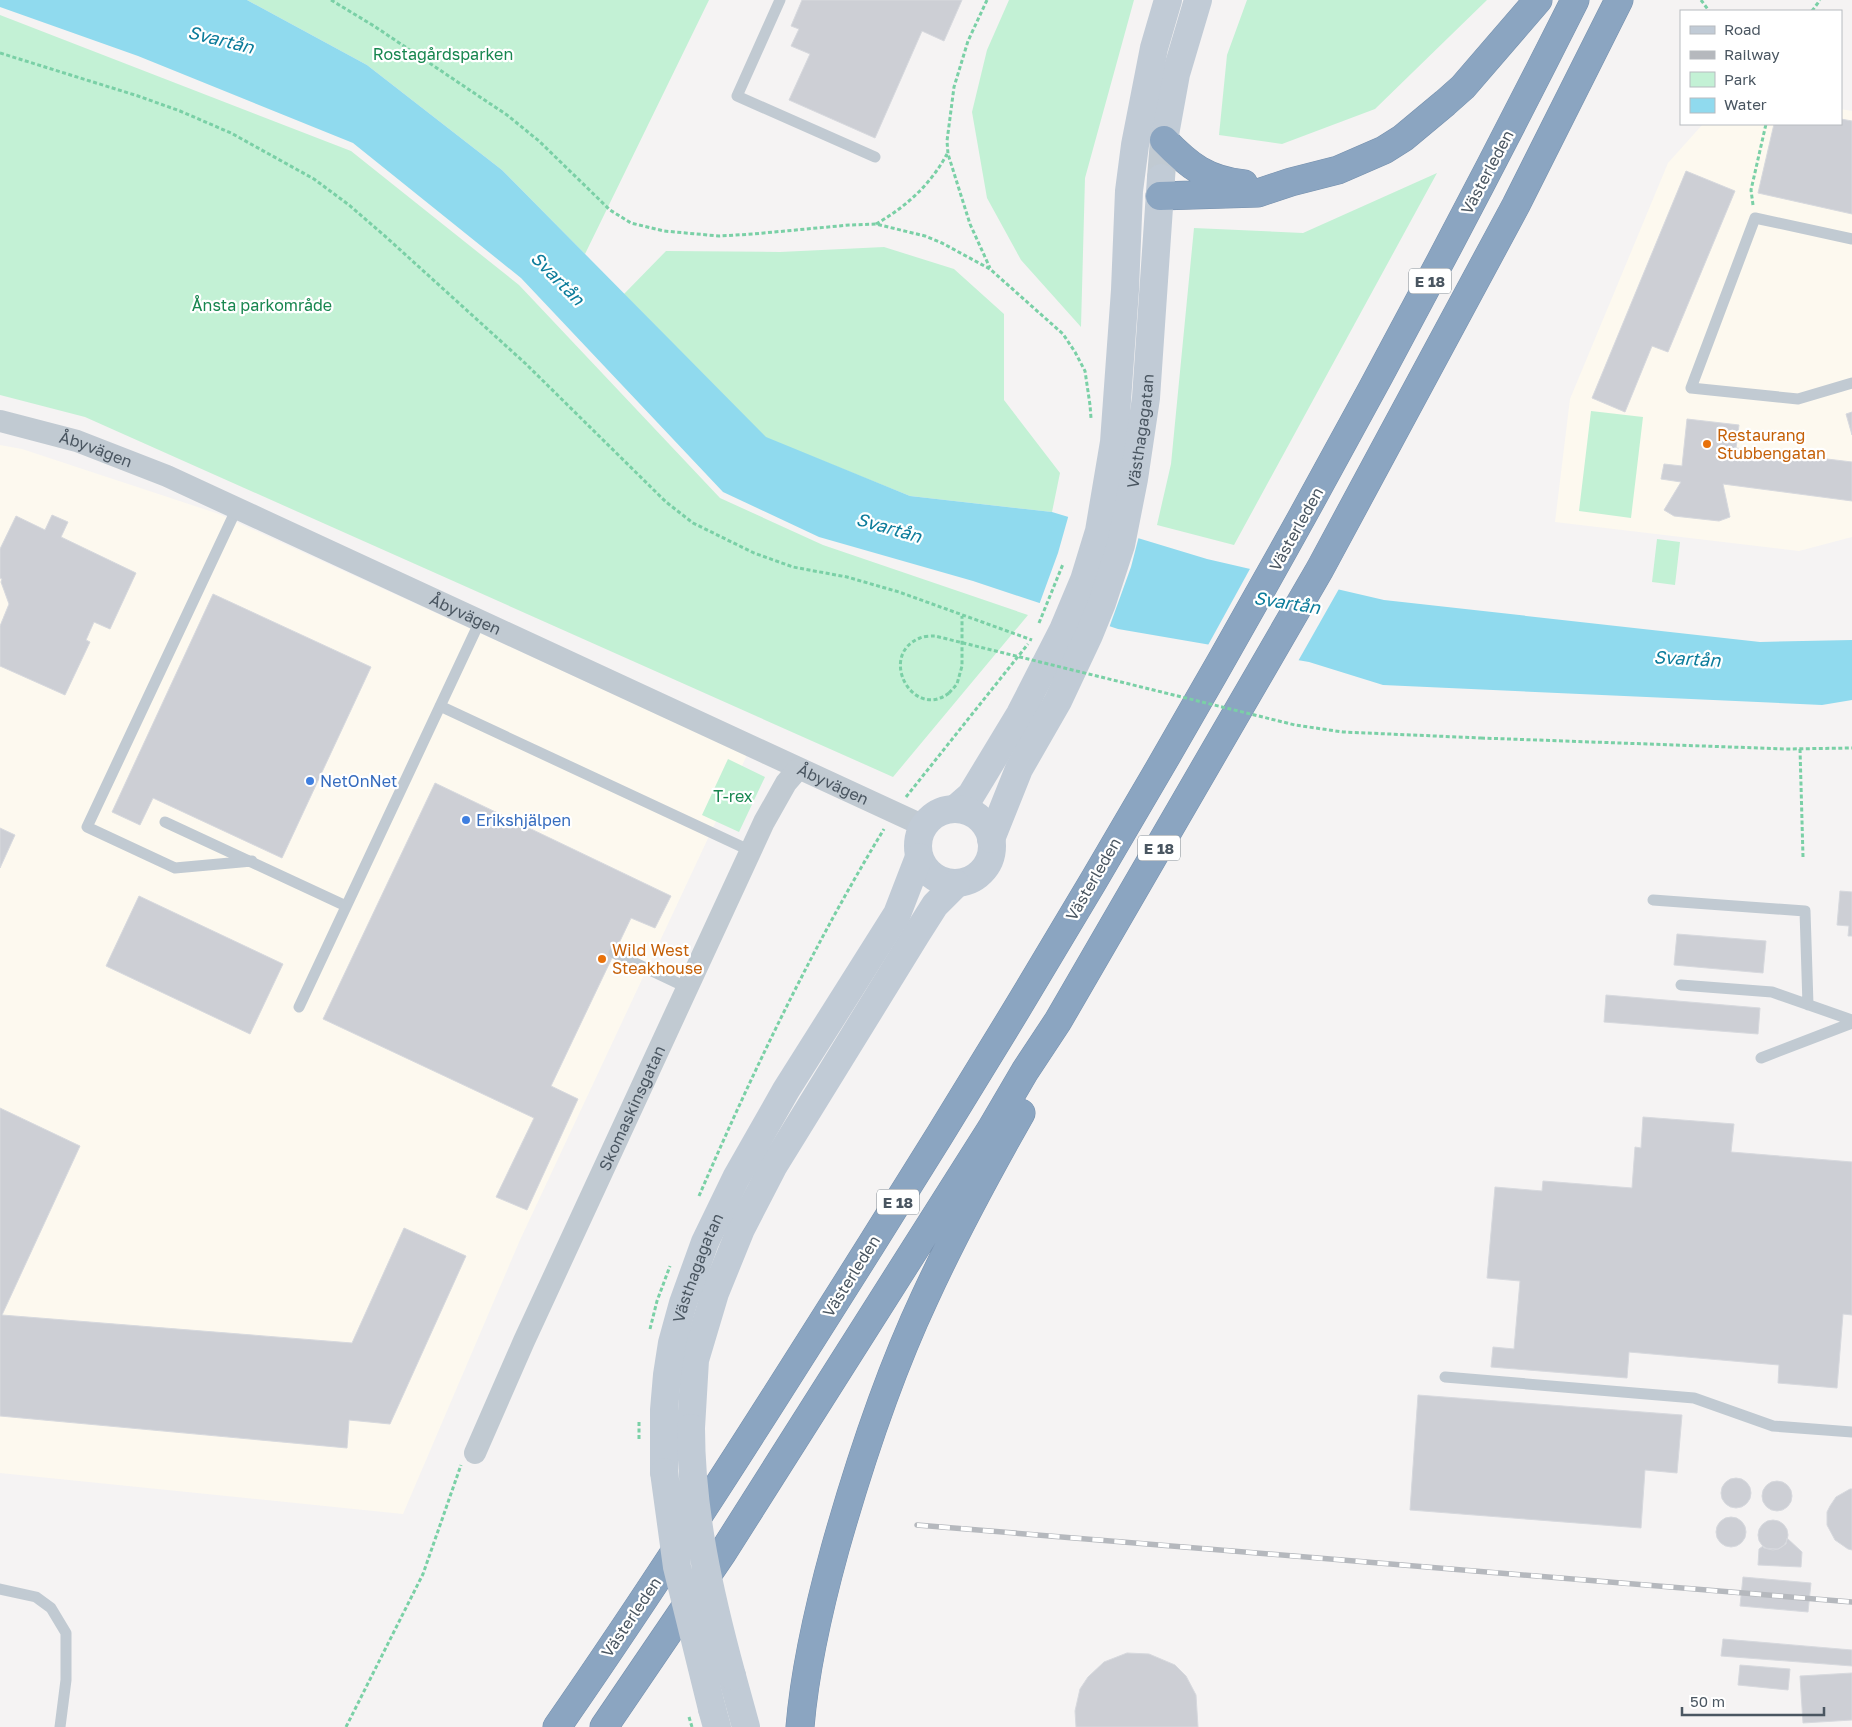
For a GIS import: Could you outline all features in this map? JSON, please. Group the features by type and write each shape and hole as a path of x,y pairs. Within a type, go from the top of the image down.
{"highway":[{"path":"1160,187 1258,193 1338,170 1384,150 1446,103 1538,0"},
{"name":"Västerleden","path":"557,1727 629,1621 778,1393 979,1074 1219,664 1361,412 1575,0"},
{"name":"E 18","path":"604,1727 723,1552 1058,1021 1320,569 1516,205 1618,0"},
{"path":"1164,140 1183,160 1211,177 1228,182 1272,188"},
{"name":"E 18","path":"800,1727 808,1666 827,1579 862,1459 894,1371 924,1298 958,1228 1057,1050 1058,1021"}],"main road":[{"name":"Västhagagatan","path":"963,802 1020,714 1063,630 1102,603 1113,571 1116,509 1114,442 1123,333 1130,180 1144,94 1154,48 1168,0"},
{"name":"Västhagagatan","path":"1164,140 1176,74 1198,0"},
{"name":"Västhagagatan","path":"1116,509 1146,398 1160,187"},
{"path":"1128,219 1160,187"},
{"name":"Västhagagatan","path":"991,839 1019,769 1058,700 1063,630"},
{"path":"963,802 968,812 979,819 985,826 991,839 990,858 984,870 968,881 956,884 946,883 934,877 925,869 919,857 918,844 924,826 936,814 963,802"},
{"name":"Västhagagatan","path":"714,1718 677,1567 664,1472 664,1410 672,1343 683,1303 705,1242 736,1178 786,1090 897,914 919,857"},
{"name":"Västhagagatan","path":"746,1727 719,1627 702,1547 694,1496 691,1428 695,1368 698,1352 714,1293 742,1229 773,1168 935,905 956,884"}],"street":[{"name":"Västhagagatan","path":"1160,187 1164,140"},
{"name":"Åbyvägen","path":"0,421 86,444 167,476 924,826"},
{"name":"Skomaskinsgatan","path":"475,1453 524,1341 764,822 786,783 798,769"}],"lane":[{"path":"780,0 738,96 875,157"},
{"path":"1852,239 1755,218 1691,388 1798,399 1852,383"},
{"path":"237,508 87,826 175,868 252,861"},
{"path":"299,1007 480,621"},
{"path":"440,706 751,851"},
{"path":"165,822 346,906"},
{"path":"1653,900 1805,911 1808,1005"},
{"path":"614,953 688,988"},
{"path":"1681,985 1772,992 1852,1022"},
{"path":"1761,1058 1852,1022"},
{"path":"1445,1377 1694,1398 1773,1426 1852,1432"},
{"path":"0,1589 36,1598 51,1608 66,1633 66,1680 60,1727"}],"path":[{"path":"331,0 374,26 507,115 539,141 610,210 631,223 664,231 719,236 876,224 942,242 990,268 1063,334 1075,352 1085,372 1091,424"},
{"path":"987,0 968,41 954,87 947,141 948,154 970,224 990,268"},
{"path":"0,53 180,111 231,134 314,179 349,205 386,237 526,364 666,502 693,523 762,556 794,566 847,577 899,592 1032,640"},
{"path":"1755,218 1751,190 1766,125"},
{"path":"876,224 894,214 913,198 928,183 948,154"},
{"path":"1063,630 1064,561"},
{"path":"962,616 962,666 957,684 949,692 932,699 919,697 909,691 903,681 900,669 901,657 910,644 920,638 935,636 1295,724 1343,732 1800,749 1852,748"},
{"path":"905,798 1018,657"},
{"path":"1800,749 1803,856"},
{"path":"703,1187 794,995 862,866 889,821"},
{"path":"346,1727 423,1574 458,1471 466,1454 475,1453"}],"shaded area":[{"path":"1842,109 1852,111 1852,537 1799,551 1555,522 1570,399 1668,163 1702,125 1842,125"},
{"path":"0,445 22,449 219,514 747,755 520,1240 403,1514 0,1473"}],"green space":[{"name":"Rostagårdsparken","path":"247,0 709,0 585,254 502,170 367,65"},
{"path":"1009,0 1134,0 1085,178 1081,327 1021,260 987,198 972,112 987,50"},
{"path":"1247,0 1487,0 1375,109 1282,144 1219,135 1227,55"},
{"name":"Ånsta parkområde","path":"0,15 351,151 519,285 720,498 823,545 1028,615 893,777 85,417 0,395"},
{"path":"1437,173 1234,545 1157,525 1171,464 1194,228 1303,233"},
{"path":"884,247 954,269 1004,314 1004,400 1060,473 1052,512 910,496 766,438 624,294 666,251 780,252"},
{"path":"1591,411 1643,417 1631,518 1579,511"},
{"path":"1657,539 1680,542 1675,585 1652,582"},
{"name":"T-rex","path":"728,759 765,777 739,832 702,815"}],"water":[{"name":"Svartån","path":"0,0 247,0 367,65 502,170 766,437 910,496 1052,512 1207,559 1384,600 1760,642 1852,640 1852,700 1822,705 1383,685 1309,662 1118,629 973,581 819,537 723,492 521,278 353,143 138,56 0,7"}],"pier":[{"path":"1069,514 1139,536 1131,567 1109,628 1039,605 1058,553"},
{"path":"1251,567 1340,587 1297,663 1207,647"}],"building":[{"path":"802,0 962,0 944,41 922,31 875,138 789,100 810,54 791,46 799,29 791,26"},
{"path":"1842,119 1852,121 1852,214 1758,193 1774,125 1842,125"},
{"path":"1686,171 1735,191 1668,352 1652,346 1625,412 1592,398"},
{"path":"1852,412 1852,435 1846,414"},
{"path":"1687,419 1739,425 1736,448 1852,462 1852,501 1723,484 1730,517 1719,521 1674,516 1664,510 1681,482 1661,479 1664,464 1682,466"},
{"path":"52,515 68,522 61,537 136,573 110,629 94,622 86,640 90,642 65,695 0,666 0,626 9,604 1,582 2,579 0,578 0,549 16,516 45,530"},
{"path":"213,594 371,667 282,858 153,798 140,825 112,812"},
{"path":"435,783 671,896 655,928 631,918 551,1086 578,1099 527,1210 496,1197 534,1118 323,1019"},
{"path":"0,828 15,835 0,868"},
{"path":"1840,891 1852,892 1852,936 1848,936 1849,926 1837,925"},
{"path":"139,896 283,964 250,1034 106,966"},
{"path":"1677,934 1766,941 1763,973 1674,965"},
{"path":"1606,995 1760,1008 1758,1034 1604,1022"},
{"path":"0,1108 80,1146 2,1315 352,1343 404,1228 466,1256 390,1424 349,1420 347,1448 0,1416"},
{"path":"1643,1117 1734,1124 1731,1152 1852,1162 1852,1315 1843,1314 1837,1388 1778,1383 1779,1365 1629,1352 1627,1378 1491,1367 1493,1347 1514,1349 1520,1281 1487,1278 1495,1187 1542,1191 1543,1181 1632,1188 1635,1147 1641,1148"},
{"path":"1418,1395 1682,1415 1677,1473 1645,1470 1641,1528 1410,1510"},
{"path":"1736,1478 1747,1482 1751,1493 1747,1504 1736,1508 1725,1504 1721,1493 1725,1482"},
{"path":"1777,1481 1788,1485 1792,1496 1788,1507 1777,1511 1766,1507 1762,1496 1766,1485"},
{"path":"1852,1489 1852,1550 1835,1540 1827,1525 1827,1512 1830,1506 1836,1497"},
{"path":"1731,1517 1742,1521 1746,1532 1742,1543 1731,1547 1720,1543 1716,1532 1720,1521"},
{"path":"1773,1520 1784,1524 1788,1535 1784,1546 1773,1550 1762,1546 1758,1535 1762,1524"},
{"path":"1787,1538 1802,1552 1801,1567 1758,1565 1759,1549 1763,1546 1764,1548 1778,1549 1786,1544"},
{"path":"1743,1577 1811,1583 1808,1612 1740,1606"},
{"path":"1723,1639 1852,1650 1852,1666 1721,1656"},
{"path":"1127,1653 1149,1654 1175,1665 1186,1676 1196,1695 1198,1727 1076,1727 1075,1711 1080,1689 1088,1677 1104,1662"},
{"path":"1740,1665 1790,1669 1788,1690 1738,1685"},
{"path":"1852,1673 1852,1720 1803,1723 1800,1676"}],"railway":[{"path":"917,1525 1852,1602"}],"place":[{"name":"Restaurang Stubbengatan","path":"1707,444"},
{"name":"NetOnNet","path":"310,781"},
{"name":"Erikshjälpen","path":"466,820"},
{"name":"Wild West Steakhouse","path":"602,959"}]}
